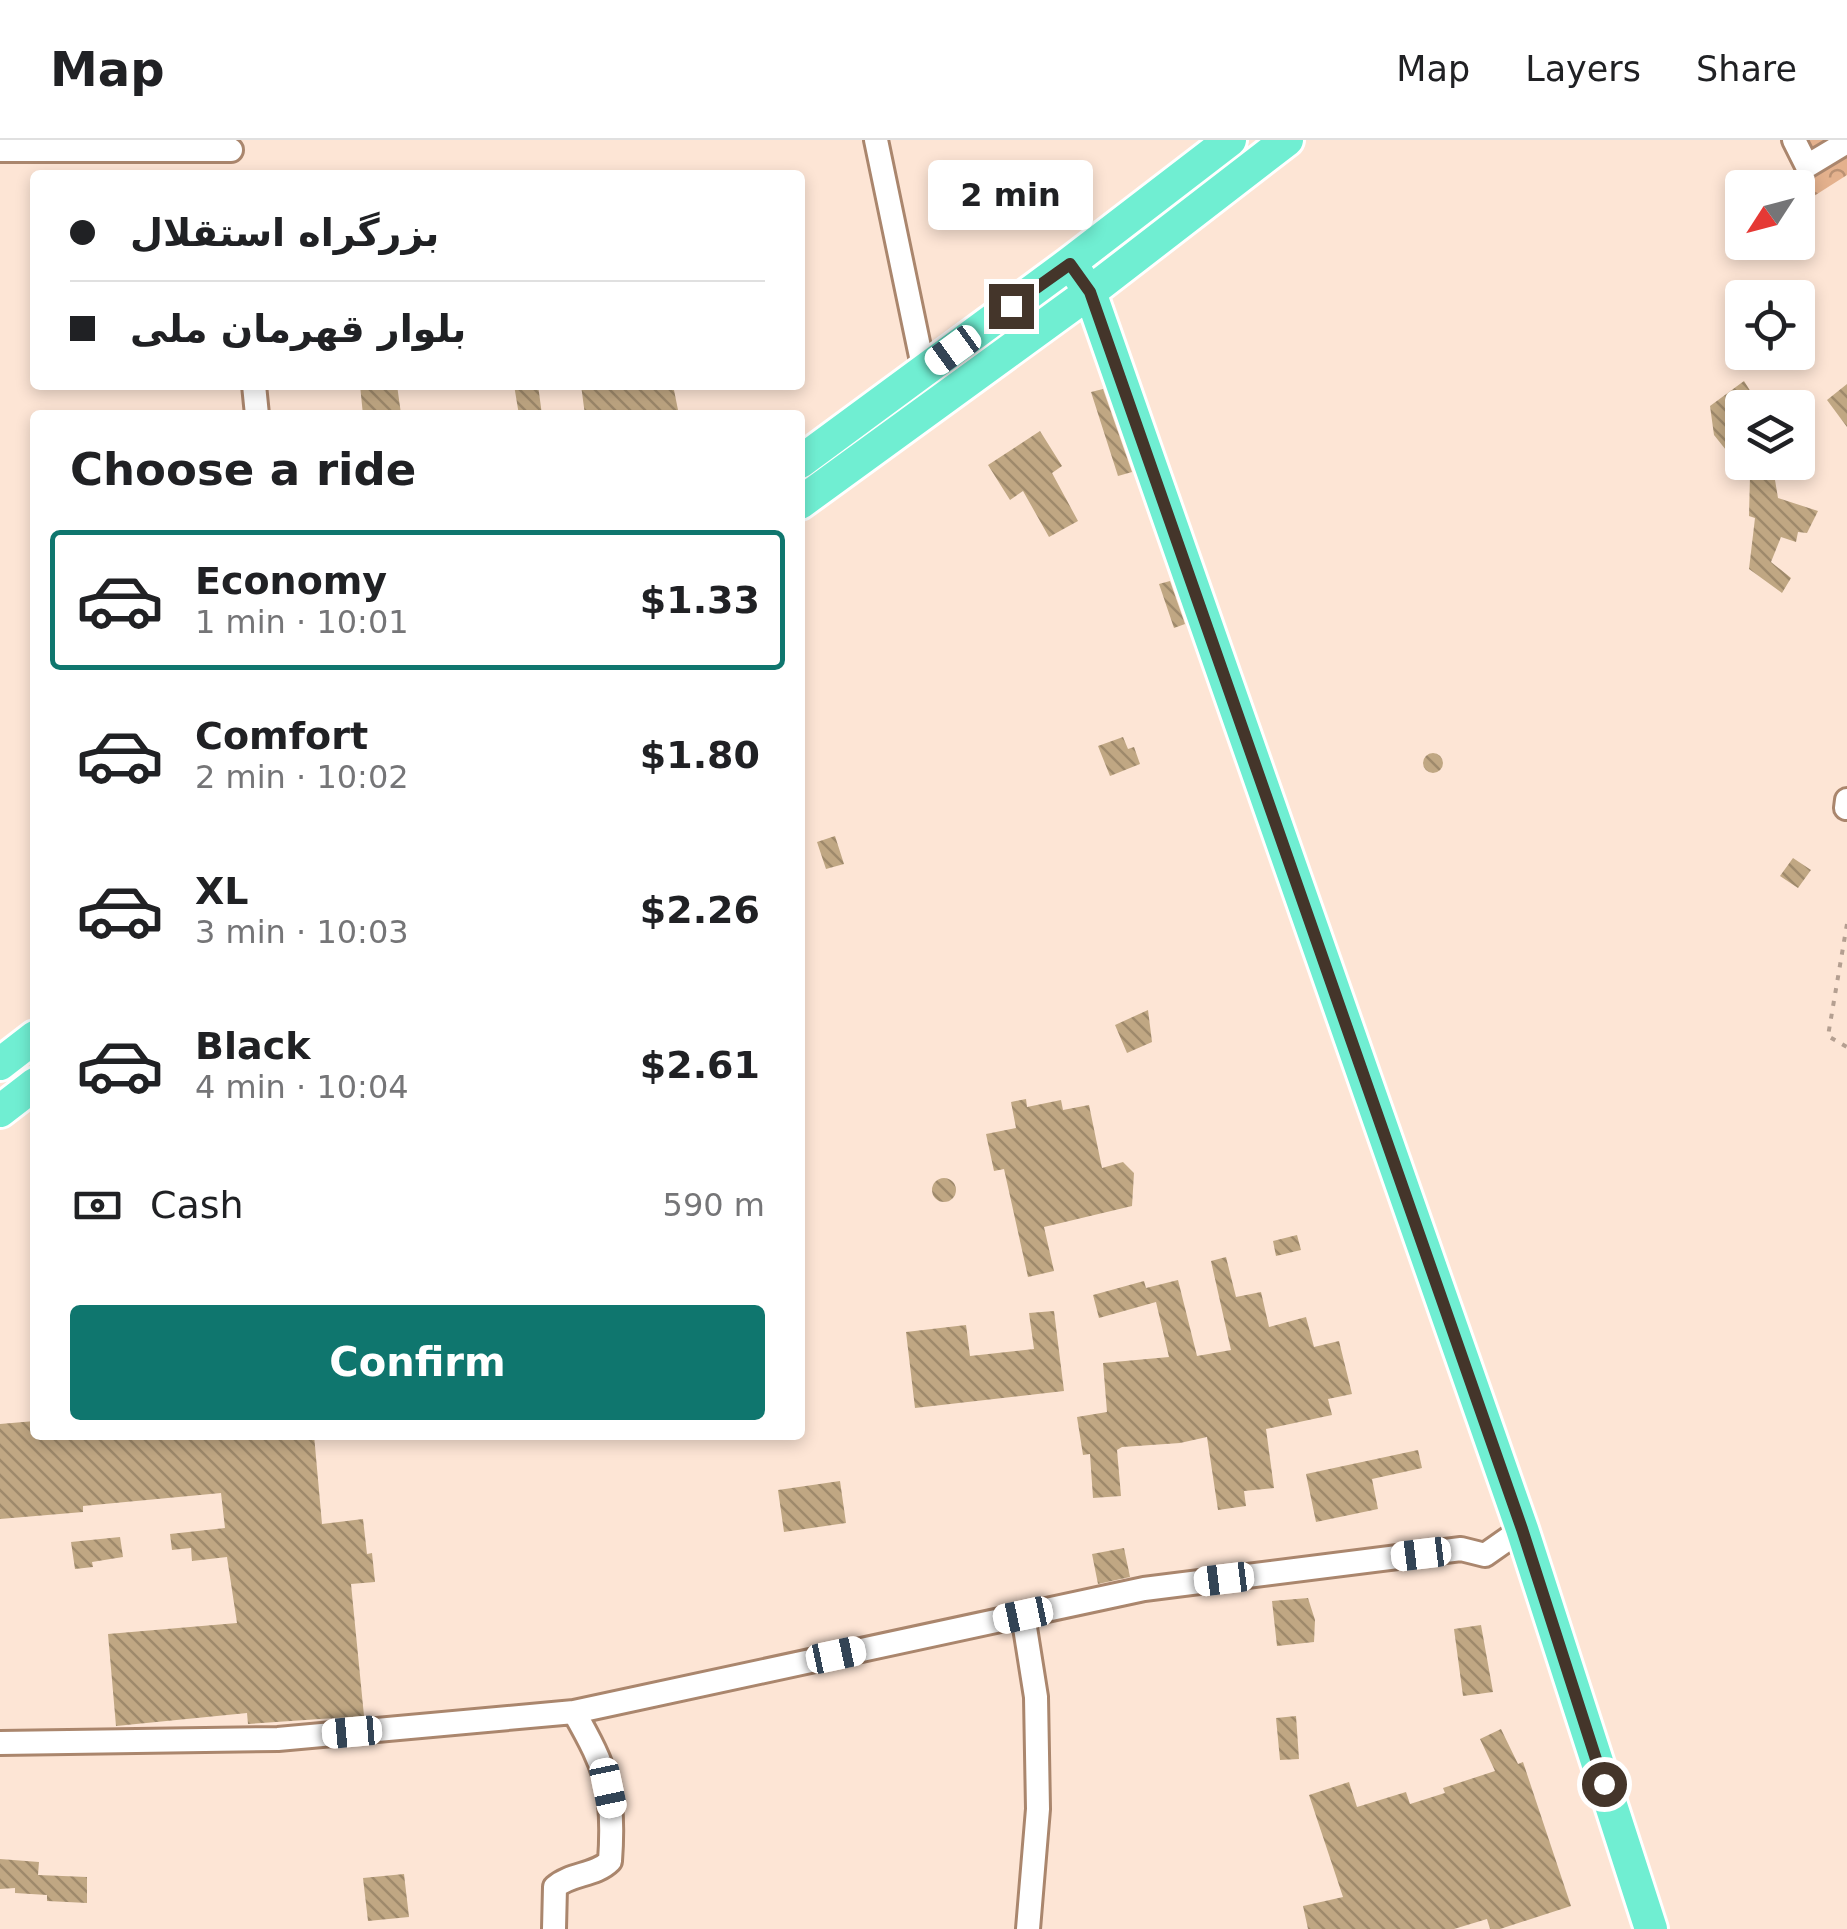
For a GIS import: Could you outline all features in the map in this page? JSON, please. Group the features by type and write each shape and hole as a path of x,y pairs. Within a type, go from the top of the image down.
{"highway":[{"path":"805,458 1070,264 1230,140"},
{"path":"805,499 1090,292 1287,140"},
{"path":"1070,264 1090,292 1522,1529 1651,1929"},
{"path":"0,1064 30,1040"},
{"path":"0,1112 30,1088"}],"street":[{"path":"876,140 924,371"},
{"path":"1794,140 1808,166 1847,142"},
{"path":"0,150 230,145 232,170"},
{"path":"0,1743 278,1738 574,1712 1144,1589 1461,1549 1485,1554 1522,1529"},
{"path":"1023,1615 1036,1698 1038,1809 1028,1929"},
{"path":"554,1929 555,1887 567,1878 599,1869 610,1860 613,1815 602,1762 574,1712"}],"path":[{"path":"1847,924 1828,1036 1847,1047"}],"green space":[{"path":"1780,140 1847,140 1847,175 1815,195 1815,170 1796,170"}],"building":[{"path":"1744,381 1750,390 1732,390"},
{"path":"1847,384 1847,427 1827,400"},
{"path":"1103,389 1132,472 1118,476 1091,392"},
{"path":"360,390 398,390 400,410 362,410"},
{"path":"515,390 539,390 541,410 518,410"},
{"path":"582,390 674,390 678,410 584,410"},
{"path":"1725,395 1725,449 1714,435 1710,406"},
{"path":"1040,431 1062,466 1052,473 1078,521 1049,537 1023,491 1010,500 988,465"},
{"path":"1750,480 1775,480 1778,498 1818,511 1807,533 1798,532 1796,542 1781,537 1771,562 1791,578 1782,593 1749,569 1755,518 1749,516"},
{"path":"1170,581 1185,624 1174,628 1159,584"},
{"path":"1123,737 1128,749 1134,747 1140,764 1110,776 1098,746"},
{"path":"1433,753 1443,763 1433,773 1423,763"},
{"path":"835,836 844,864 826,869 817,842"},
{"path":"1793,858 1811,870 1798,888 1780,876"},
{"path":"1148,1010 1152,1042 1127,1053 1115,1025"},
{"path":"1026,1099 1027,1107 1061,1100 1063,1110 1089,1105 1102,1168 1123,1162 1134,1173 1132,1206 1044,1227 1054,1271 1028,1277 1004,1169 994,1171 986,1134 1016,1128 1011,1102"},
{"path":"944,1178 956,1190 944,1202 932,1190"},
{"path":"1297,1235 1301,1250 1276,1256 1273,1241"},
{"path":"1226,1257 1236,1297 1261,1292 1269,1327 1306,1317 1314,1347 1339,1341 1352,1394 1328,1399 1332,1415 1266,1429 1274,1488 1244,1491 1246,1506 1218,1510 1207,1437 1122,1447 1117,1450 1121,1496 1093,1498 1090,1454 1083,1455 1077,1417 1107,1412 1103,1363 1169,1357 1156,1302 1099,1318 1093,1295 1144,1281 1146,1288 1178,1280 1197,1356 1231,1350 1211,1261"},
{"path":"1054,1311 1064,1391 915,1408 906,1332 966,1325 970,1356 1034,1349 1029,1313"},
{"path":"30,1421 30,1440 314,1440 322,1524 363,1519 367,1554 372,1553 375,1582 351,1584 364,1716 248,1724 247,1713 116,1726 108,1634 237,1623 227,1557 192,1561 191,1548 172,1550 170,1534 225,1528 221,1493 83,1506 83,1512 0,1519 0,1424"},
{"path":"1418,1450 1422,1468 1372,1479 1378,1509 1316,1522 1306,1474"},
{"path":"840,1481 846,1523 784,1532 778,1490"},
{"path":"120,1537 123,1557 75,1569 71,1542"},
{"path":"1124,1548 1130,1577 1098,1584 1092,1554"},
{"path":"1308,1598 1315,1620 1314,1642 1277,1646 1272,1601"},
{"path":"1481,1625 1493,1692 1463,1696 1454,1629"},
{"path":"1296,1716 1299,1759 1280,1760 1276,1718"},
{"path":"1501,1729 1518,1764 1523,1762 1571,1906 1500,1929 1490,1929 1487,1919 1454,1929 1308,1929 1303,1906 1343,1897 1309,1795 1349,1782 1357,1807 1406,1792 1410,1804 1445,1793 1443,1788 1495,1771 1480,1739"},
{"path":"0,1859 39,1862 38,1875 87,1877 87,1903 47,1901 47,1895 0,1889"},
{"path":"404,1874 409,1917 368,1921 363,1878"}],"route":[{"path":"1011,306 1070,264 1090,292 1522,1529 1604,1784"}]}
